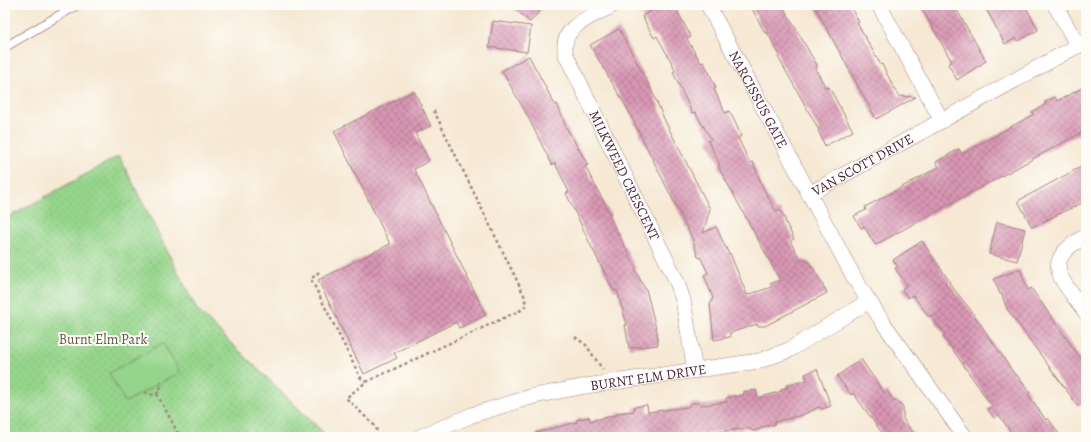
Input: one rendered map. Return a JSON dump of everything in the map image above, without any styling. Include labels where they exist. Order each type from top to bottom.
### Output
[{"type":"street","name":"MILKWEED CRESCENT","points":[[613,5],[573,28],[567,34],[564,46],[566,56],[677,282],[683,300],[695,371]]},
{"type":"street","name":"NARCISSUS GATE","points":[[708,5],[808,194]]},
{"type":"street","points":[[879,5],[942,121]]},
{"type":"street","points":[[1055,5],[1082,43]]},
{"type":"street","name":"VAN SCOTT DRIVE","points":[[965,437],[869,301],[808,194],[1082,43]]},
{"type":"street","points":[[1086,236],[1064,250],[1059,257],[1057,269],[1062,279],[1086,313]]},
{"type":"street","name":"BURNT ELM DRIVE","points":[[420,437],[472,415],[534,396],[601,384],[744,364],[776,355],[800,344],[869,301]]},
{"type":"lane","points":[[5,47],[77,5]]},
{"type":"path","points":[[378,437],[376,427],[346,398],[366,382],[521,310],[526,305],[524,295],[433,109]]},
{"type":"path","points":[[319,272],[311,279],[360,377],[366,382]]},
{"type":"path","points":[[575,337],[586,345],[603,370]]},
{"type":"path","points":[[145,392],[151,395],[157,394],[161,389],[161,382]]},
{"type":"path","points":[[157,394],[180,437]]},
{"type":"green space","name":"Burnt Elm Park","points":[[119,156],[197,310],[328,437],[5,437],[5,219]]},
{"type":"green space","points":[[163,343],[180,372],[125,402],[109,373]]},
{"type":"building","points":[[511,5],[545,5],[530,22]]},
{"type":"building","points":[[650,5],[674,5],[691,37],[687,39],[701,63],[703,62],[709,72],[716,88],[714,89],[725,113],[729,111],[735,122],[741,136],[738,138],[750,163],[753,162],[763,188],[776,211],[780,209],[786,221],[794,239],[790,241],[801,260],[808,261],[814,269],[827,293],[765,326],[757,326],[757,324],[730,333],[730,337],[714,340],[710,304],[713,298],[704,275],[708,273],[701,258],[698,257],[692,238],[628,110],[590,45],[619,29],[651,89],[665,121],[710,209],[703,233],[716,227],[729,254],[730,253],[747,295],[772,287],[770,284],[780,280],[718,166],[720,165],[708,141],[711,139],[695,112],[692,113],[673,72],[675,71],[673,65],[657,36],[654,38],[642,16],[653,10]]},
{"type":"building","points":[[750,5],[782,5],[817,65],[816,70],[826,88],[829,87],[853,131],[825,146],[819,130],[778,57],[780,56],[767,32],[765,33]]},
{"type":"building","points":[[814,5],[849,5],[859,22],[857,23],[881,65],[882,64],[898,96],[916,97],[876,119]]},
{"type":"building","points":[[920,5],[954,5],[986,61],[957,80],[948,64],[952,62]]},
{"type":"building","points":[[984,5],[1025,5],[1038,30],[1018,41],[1017,38],[1005,44]]},
{"type":"building","points":[[493,21],[531,26],[527,52],[489,47]]},
{"type":"building","points":[[529,56],[555,105],[557,104],[566,127],[588,165],[585,166],[611,215],[609,216],[646,289],[657,332],[658,345],[629,348],[625,325],[627,325],[617,290],[614,291],[592,248],[566,193],[569,192],[555,163],[552,165],[527,115],[502,71]]},
{"type":"building","points":[[1086,86],[1086,130],[875,245],[864,226],[861,228],[854,216],[866,210],[865,207],[939,167],[936,162],[959,149],[962,154],[1034,114],[1032,112],[1046,104],[1045,102],[1055,97],[1057,101]]},
{"type":"building","points":[[414,91],[431,126],[415,133],[429,161],[414,169],[486,315],[459,328],[456,322],[394,353],[397,358],[364,374],[318,280],[390,244],[334,131]]},
{"type":"building","points":[[1086,164],[1086,201],[1032,227],[1018,201]]},
{"type":"building","points":[[997,222],[1025,229],[1017,261],[989,254]]},
{"type":"building","points":[[922,241],[950,282],[949,283],[970,309],[1015,375],[1016,374],[1030,393],[1028,394],[1046,420],[1048,418],[1061,437],[1014,437],[999,415],[994,418],[987,409],[992,406],[943,336],[945,335],[931,315],[929,317],[913,295],[908,298],[902,289],[907,285],[895,268],[898,267],[893,260]]},
{"type":"building","points":[[1020,269],[1028,290],[1031,288],[1086,366],[1086,400],[1078,406],[1007,309],[1001,293],[1000,294],[994,279]]},
{"type":"building","points":[[861,359],[884,393],[887,391],[894,401],[895,400],[901,404],[903,407],[903,419],[916,437],[885,437],[853,393],[851,395],[837,376]]},
{"type":"building","points":[[817,369],[831,406],[822,409],[819,407],[802,415],[774,422],[775,424],[753,431],[749,428],[678,437],[536,437],[536,433],[577,422],[576,420],[589,417],[590,421],[617,415],[617,413],[634,411],[634,407],[647,405],[648,412],[688,407],[692,403],[703,405],[727,402],[726,398],[744,395],[743,392],[756,390],[758,398],[782,391],[781,389],[786,388],[787,385],[807,380],[805,374]]}]
